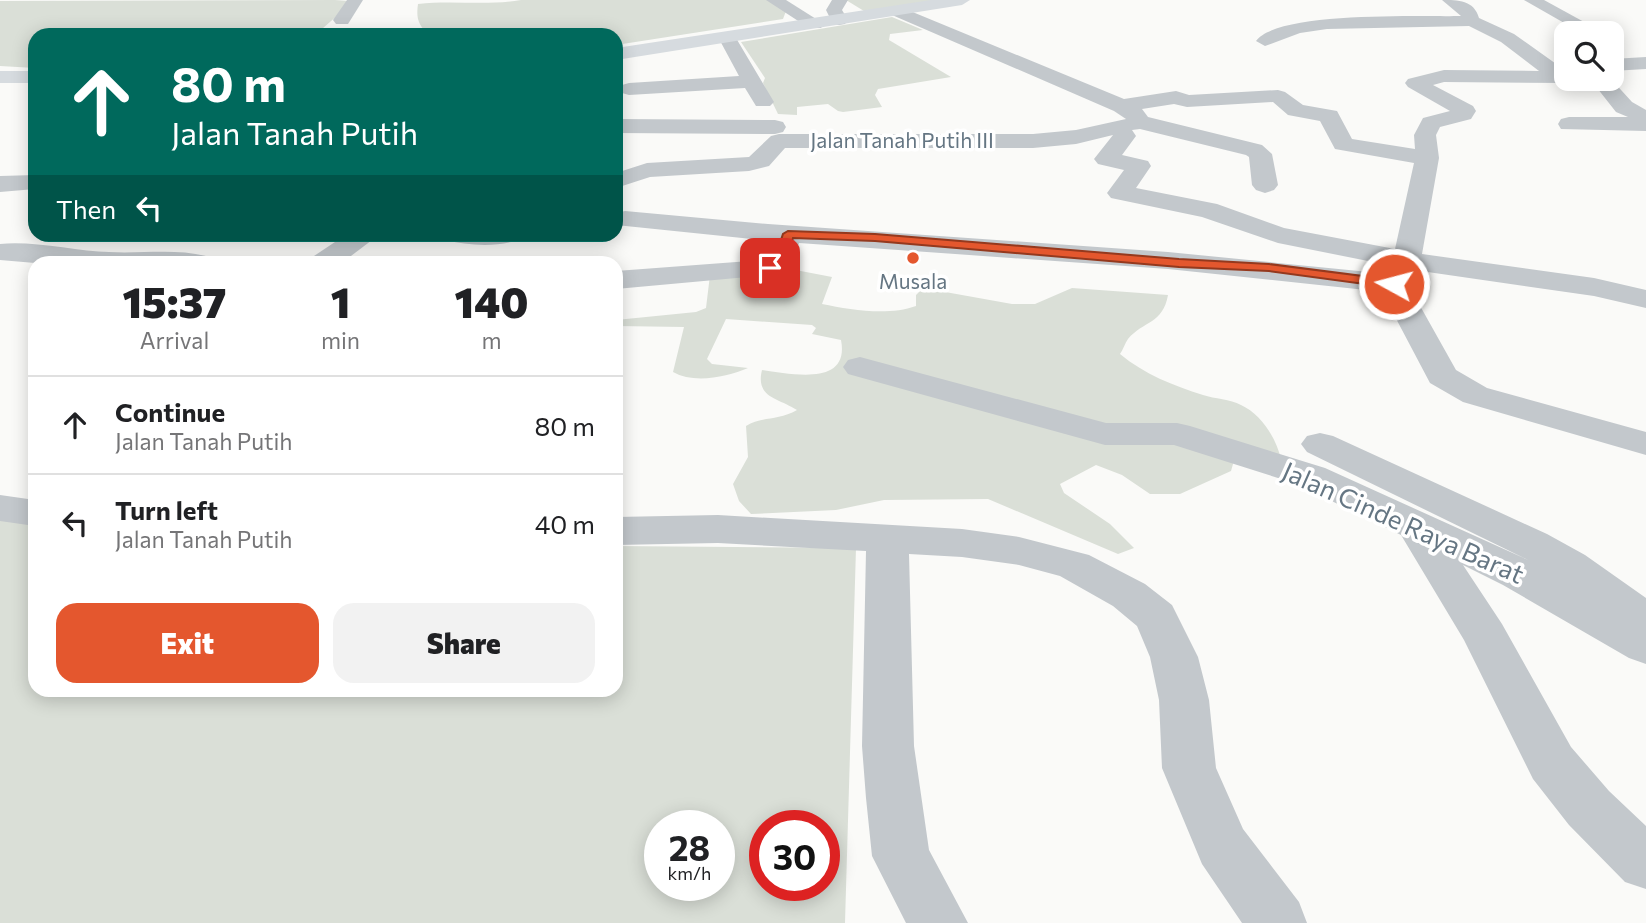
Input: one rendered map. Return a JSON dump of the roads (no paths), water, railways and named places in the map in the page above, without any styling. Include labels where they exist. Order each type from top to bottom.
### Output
[{"type":"highway","points":[[623,53],[962,0]]},
{"type":"highway","points":[[0,77],[28,77]]},
{"type":"street","points":[[342,20],[355,0]]},
{"type":"street","points":[[774,0],[815,24]]},
{"type":"street","points":[[839,20],[835,10],[840,0]]},
{"type":"street","points":[[1450,0],[1469,12],[1471,21]]},
{"type":"street","points":[[1532,0],[1572,21]]},
{"type":"street","points":[[898,11],[1050,77],[1127,119],[1254,149],[1260,154],[1265,185]]},
{"type":"street","points":[[1265,41],[1268,37],[1290,30],[1327,24],[1471,21],[1520,45],[1538,62],[1554,72]]},
{"type":"street","name":"Jalan Tanah Putih III","points":[[727,37],[753,81],[777,134],[1033,141],[1076,137],[1127,119],[1176,97],[1187,101],[1278,96],[1296,110],[1329,116],[1343,144],[1427,158]]},
{"type":"street","points":[[1624,64],[1646,63]]},
{"type":"street","points":[[625,219],[684,222],[788,234],[1269,268],[1394,284],[1427,158],[1425,135],[1431,124],[1465,111],[1415,83],[1448,76],[1554,77]]},
{"type":"street","points":[[629,89],[753,81]]},
{"type":"street","points":[[1610,91],[1624,107],[1646,118]]},
{"type":"street","points":[[1127,119],[1125,136],[1106,159],[1139,166],[1120,193],[1208,210],[1279,234],[1400,259],[1594,287],[1646,299]]},
{"type":"street","points":[[1569,124],[1646,124]]},
{"type":"street","points":[[623,126],[705,126],[777,134],[761,161],[647,170],[626,178]]},
{"type":"street","points":[[623,155],[684,148],[691,144],[705,126]]},
{"type":"street","points":[[0,184],[28,182]]},
{"type":"street","points":[[25,232],[5,252],[50,256]]},
{"type":"street","points":[[623,279],[770,268],[779,262],[788,234]]},
{"type":"street","points":[[333,256],[355,242]]},
{"type":"street","points":[[1408,311],[1441,376],[1475,395],[1646,443]]},
{"type":"street","name":"Jalan Cinde Raya Barat","points":[[860,367],[1105,434],[1177,434],[1311,476],[1519,574],[1646,646]]},
{"type":"street","points":[[1320,444],[1532,544],[1570,565],[1646,621]]},
{"type":"street","points":[[0,508],[28,512]]},
{"type":"street","points":[[1415,524],[1485,636],[1552,762],[1588,808],[1646,863]]},
{"type":"street","points":[[623,531],[718,529],[887,539],[914,538],[1008,549],[1074,565],[1129,595],[1156,617],[1174,657],[1184,700],[1189,768],[1222,846],[1278,923]]},
{"type":"street","points":[[887,539],[888,746],[901,856],[938,923]]},
{"type":"place","name":"Musala","points":[[913,258]]}]
